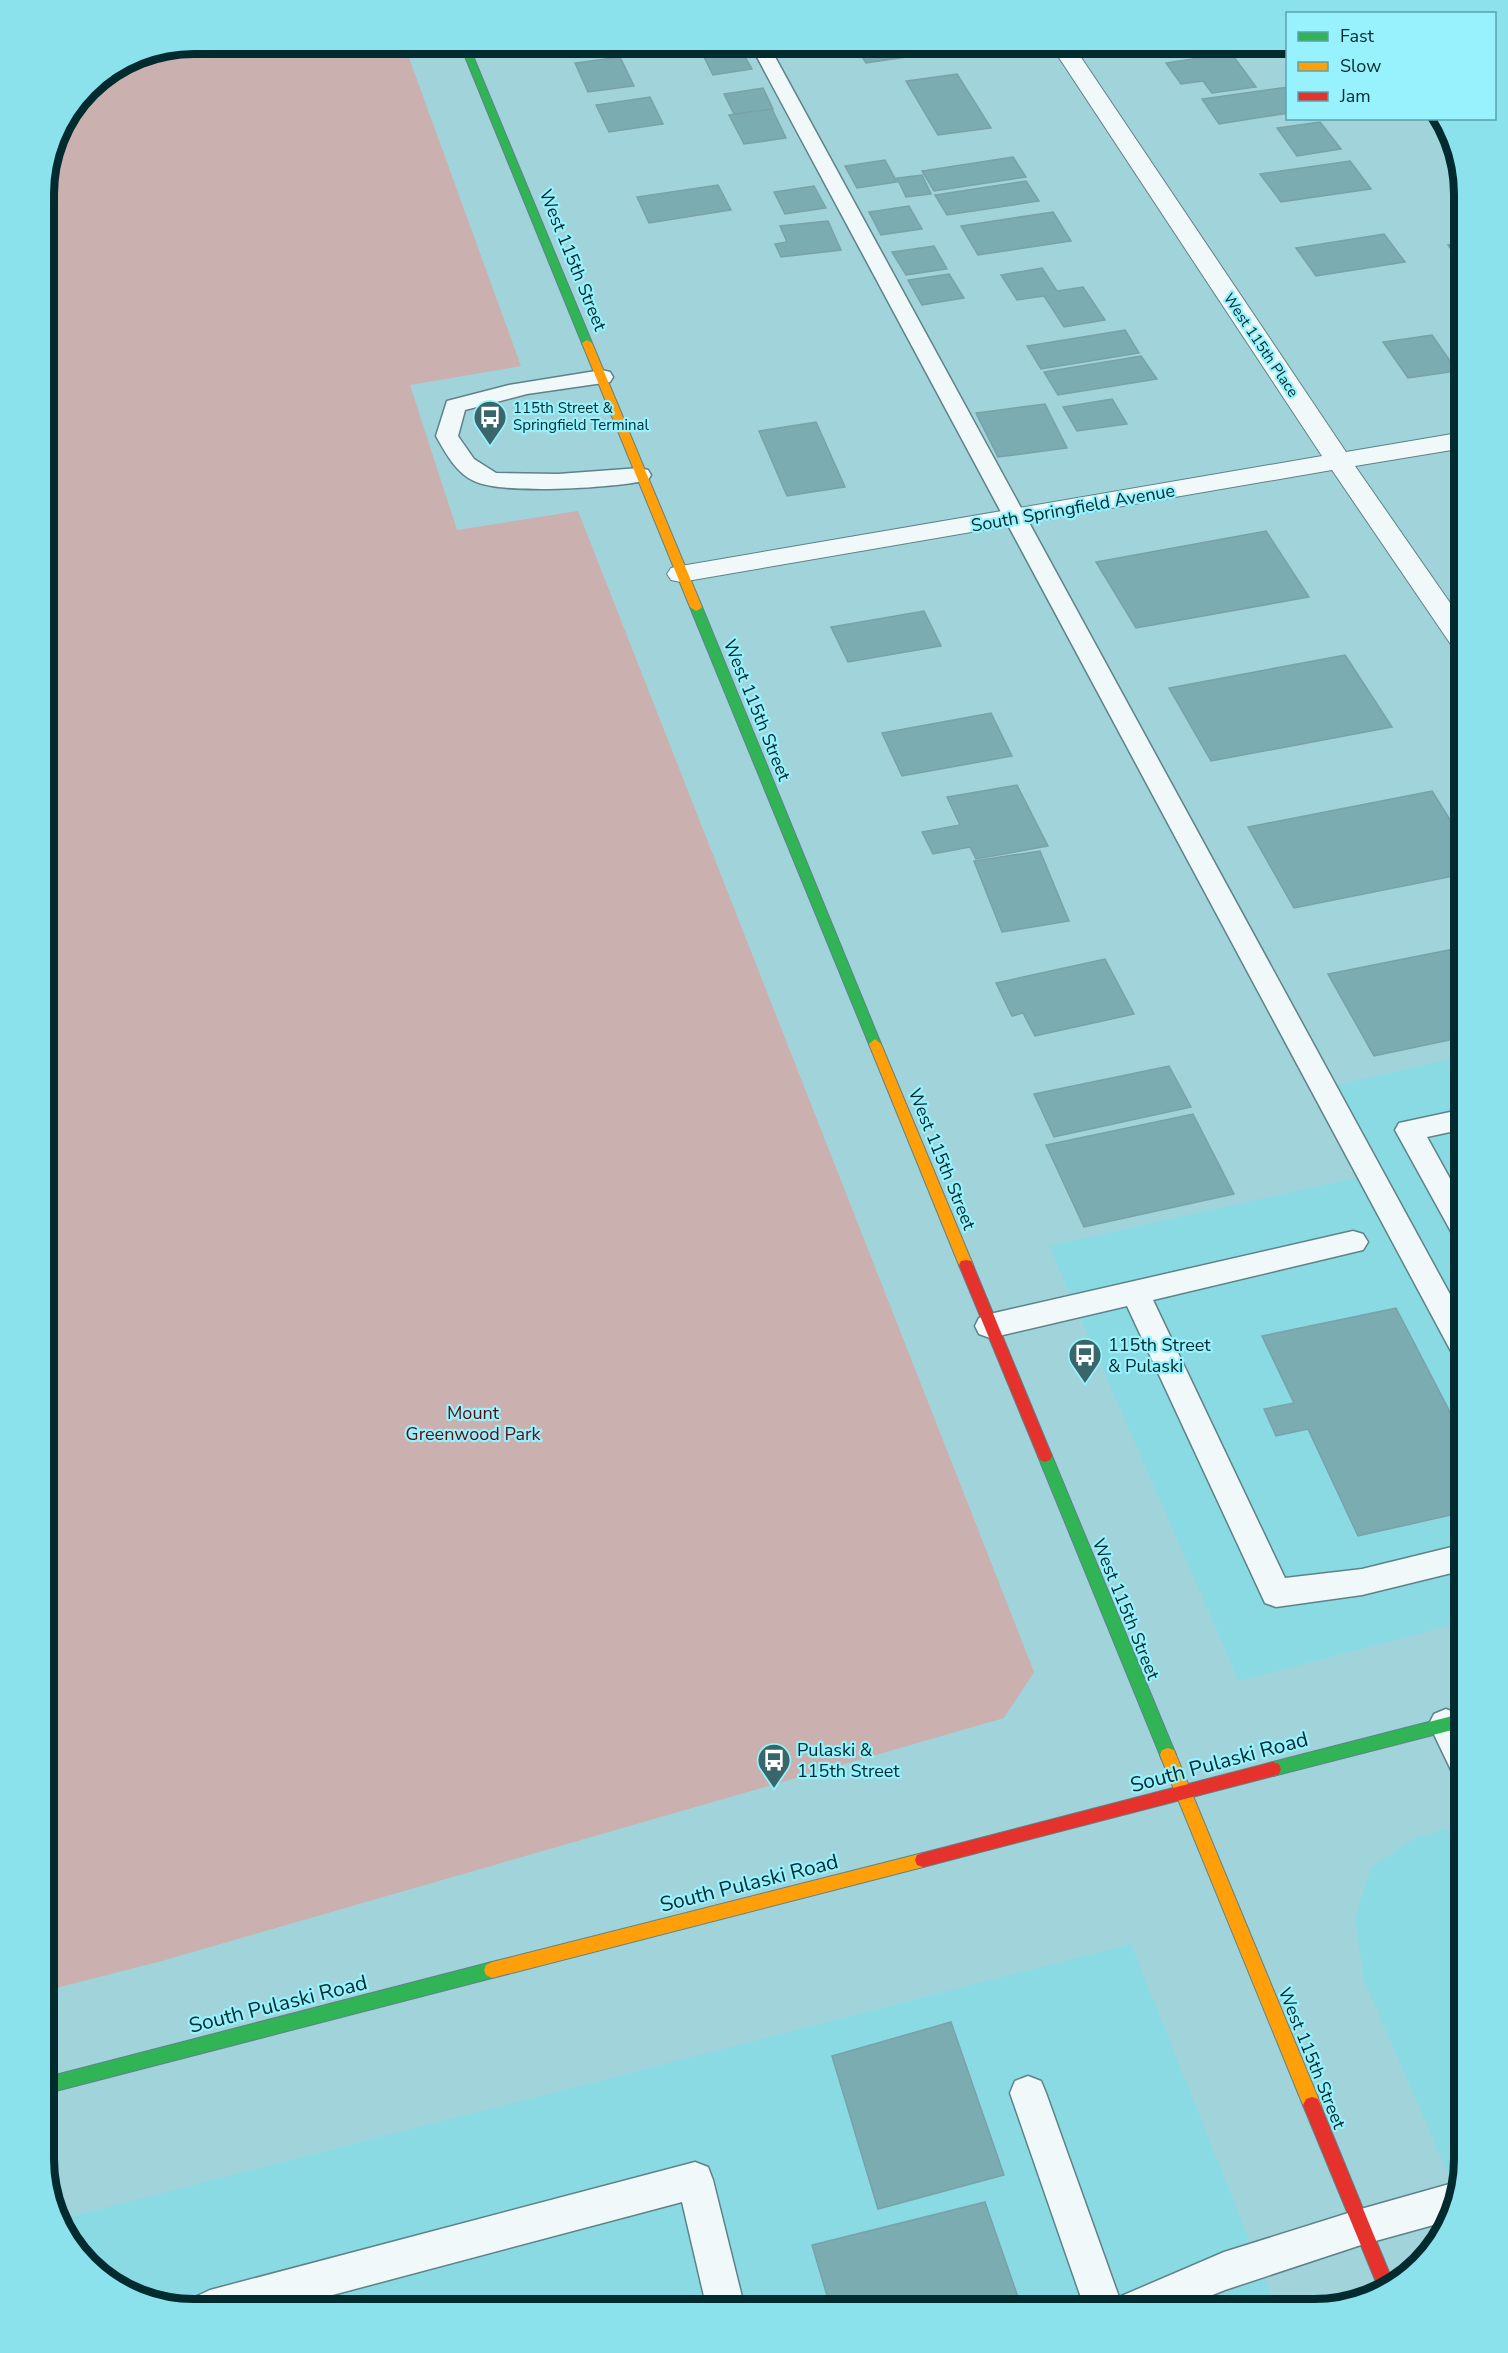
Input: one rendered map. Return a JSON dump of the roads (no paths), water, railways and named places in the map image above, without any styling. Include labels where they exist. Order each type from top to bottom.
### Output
[{"type":"street","name":"West 115th Street","points":[[468,54],[1384,2280]]},
{"type":"street","name":"West 115th Place","points":[[1068,54],[1339,462],[1454,629]]},
{"type":"street","name":"South Springfield Avenue","points":[[681,574],[1454,442]]},
{"type":"street","name":"South Pulaski Road","points":[[54,2083],[1454,1722]]},
{"type":"lane","points":[[764,54],[1454,1329]]},
{"type":"lane","points":[[602,377],[527,386],[484,396],[455,406],[447,436],[461,461],[485,479],[515,481],[640,475]]},
{"type":"lane","points":[[1454,1121],[1409,1130],[1454,1211]]},
{"type":"lane","points":[[990,1326],[1353,1242]]},
{"type":"lane","points":[[1135,1292],[1276,1593],[1362,1582],[1454,1559]]},
{"type":"lane","points":[[1028,2094],[1100,2299]]},
{"type":"lane","points":[[248,2299],[695,2180],[724,2299]]},
{"type":"lane","points":[[1157,2299],[1224,2271],[1361,2227],[1446,2203]]},
{"type":"place","name":"115th Street & Springfield Terminal","points":[[490,446]]},
{"type":"place","name":"115th Street & Pulaski","points":[[1085,1384]]},
{"type":"place","name":"Pulaski & 115th Street","points":[[774,1789]]},
{"type":"park label","name":"Mount Greenwood Park","points":[[473,1423]]}]
